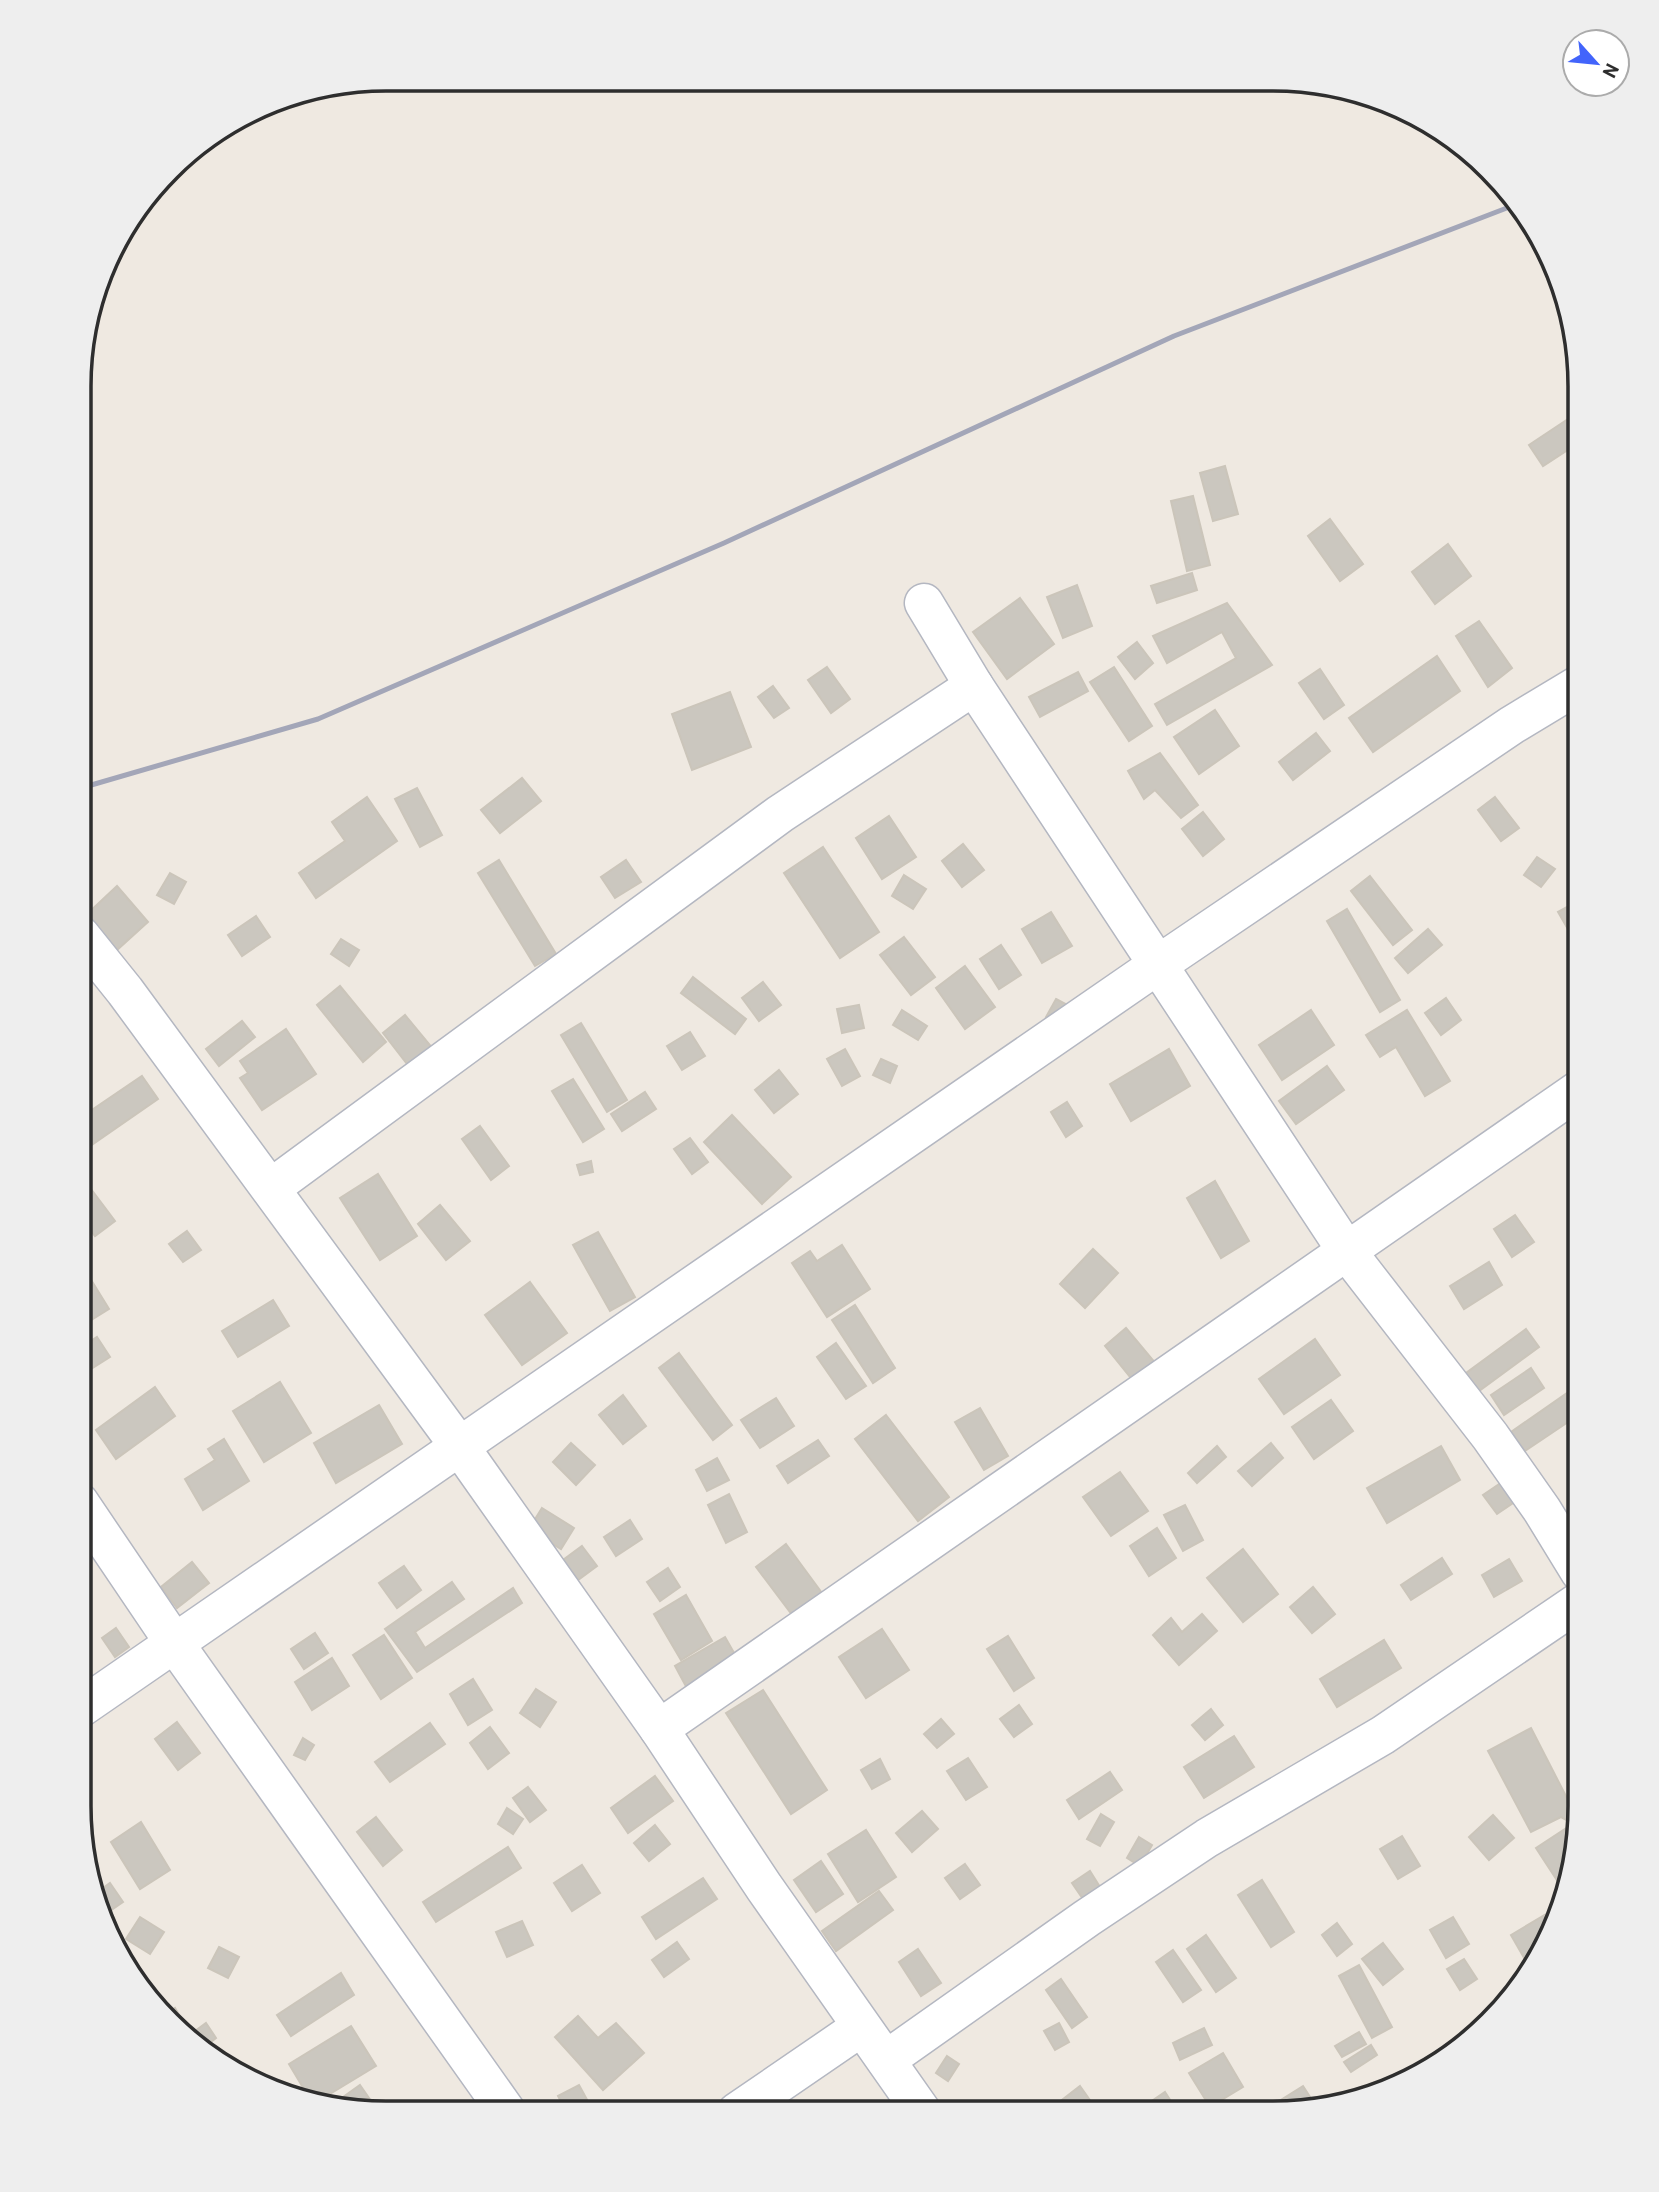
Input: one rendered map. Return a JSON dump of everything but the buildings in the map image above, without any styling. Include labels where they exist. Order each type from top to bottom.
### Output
[{"type":"street","points":[[924,603],[974,686],[1348,1253],[1490,1436],[1568,1552]]},
{"type":"street","points":[[271,1188],[780,814],[974,686]]},
{"type":"street","points":[[91,1701],[1159,964],[1512,725],[1568,691]]},
{"type":"street","points":[[91,950],[271,1188],[460,1447],[659,1729],[860,2027],[914,2101]]},
{"type":"street","points":[[659,1729],[1348,1253],[1568,1097]]},
{"type":"street","points":[[91,1520],[175,1644],[499,2101]]},
{"type":"street","points":[[886,2060],[1087,1918],[1207,1839],[1383,1735],[1568,1609]]},
{"type":"street","points":[[753,2101],[860,2027]]},
{"type":"railway","points":[[91,785],[318,719],[724,543],[1174,336],[1508,208]]}]
